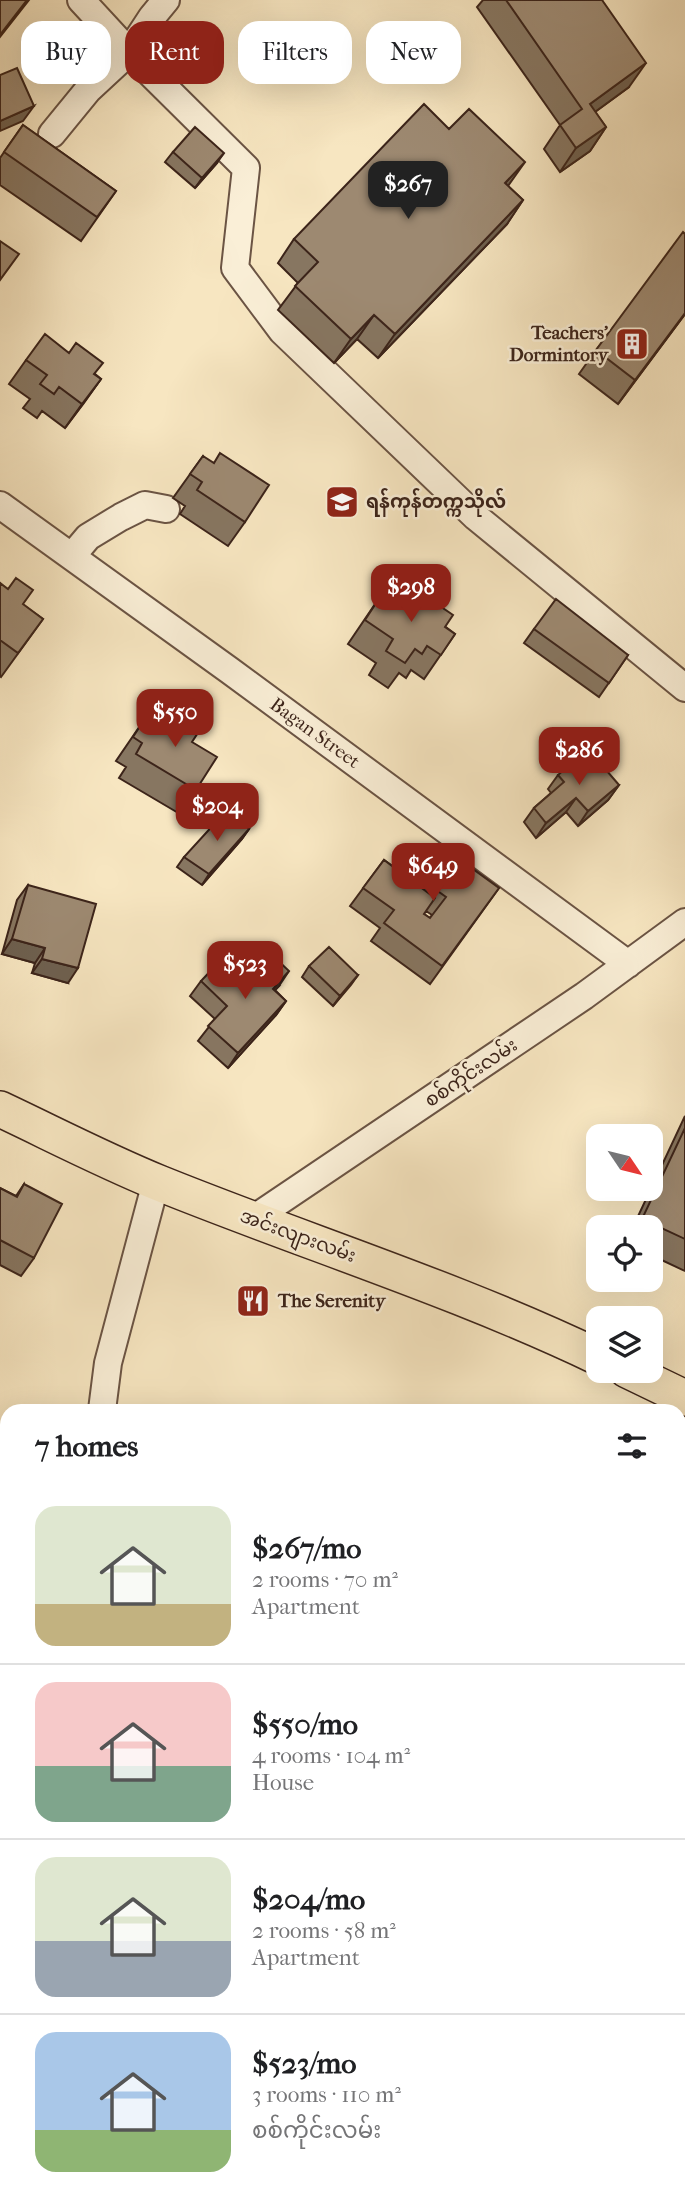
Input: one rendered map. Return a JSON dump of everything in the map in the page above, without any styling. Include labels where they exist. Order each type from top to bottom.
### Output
[{"type":"main road","name":"အင်းလျားလမ်း","points":[[0,1109],[156,1182],[430,1284],[586,1351]]},
{"type":"main road","points":[[654,1383],[685,1398]]},
{"type":"street","points":[[81,0],[125,48]]},
{"type":"street","points":[[149,21],[166,0]]},
{"type":"street","points":[[52,134],[88,90],[125,56]]},
{"type":"street","points":[[161,84],[246,168],[235,268],[282,331],[476,517],[685,688]]},
{"type":"street","name":"Bagan Street","points":[[0,505],[628,964]]},
{"type":"street","points":[[72,556],[88,537],[121,517],[145,505],[166,509]]},
{"type":"street","name":"စစ်ကိုင်းလမ်း","points":[[253,1219],[584,996],[685,922]]},
{"type":"street","points":[[103,1404],[108,1363],[156,1182]]},
{"type":"building","points":[[0,0],[27,0],[0,35]]},
{"type":"building","points":[[506,0],[602,0],[646,63],[590,104],[606,127],[576,148],[560,125],[582,109]]},
{"type":"building","points":[[17,68],[21,84],[24,84],[34,106],[0,121],[0,75]]},
{"type":"building","points":[[424,104],[449,129],[469,109],[525,162],[505,183],[523,200],[395,334],[374,315],[351,339],[295,286],[318,262],[294,239]]},
{"type":"building","points":[[23,125],[116,191],[97,217],[4,152]]},
{"type":"building","points":[[195,127],[224,153],[202,178],[173,152]]},
{"type":"building","name":"Teachers' Dormintory","points":[[683,232],[685,313],[635,380],[596,350]]},
{"type":"building","points":[[0,241],[19,254],[0,280]]},
{"type":"building","points":[[45,334],[69,353],[76,343],[103,363],[94,374],[101,379],[82,404],[59,387],[54,394],[40,384],[47,375],[26,360]]},
{"type":"building","points":[[220,453],[269,485],[245,522],[197,490],[202,482],[190,474],[203,456],[214,463]]},
{"type":"building","points":[[16,578],[33,590],[23,604],[43,619],[18,653],[0,640],[0,583],[8,589]]},
{"type":"building","points":[[388,585],[418,606],[425,596],[453,615],[445,627],[455,634],[441,655],[427,646],[422,654],[415,649],[405,663],[386,651],[393,639],[365,620]]},
{"type":"building","points":[[556,599],[628,655],[609,683],[534,629]]},
{"type":"building","points":[[177,709],[203,725],[192,742],[217,757],[196,790],[136,754],[142,743],[133,737],[146,717],[165,729]]},
{"type":"building","points":[[588,749],[619,785],[588,811],[576,798],[546,823],[534,808],[564,782],[558,775]]},
{"type":"building","points":[[227,810],[249,829],[209,874],[184,857]]},
{"type":"building","points":[[441,846],[499,888],[442,966],[384,923],[394,910],[363,888],[384,860],[435,898],[424,914],[430,918],[446,897],[418,877]]},
{"type":"building","points":[[28,885],[96,904],[78,968],[42,959],[45,948],[12,939]]},
{"type":"building","points":[[329,947],[358,975],[340,996],[309,966]]},
{"type":"building","points":[[271,954],[289,971],[273,989],[286,1001],[238,1053],[208,1026],[227,1006],[201,981],[220,961],[244,983]]},
{"type":"building","points":[[685,1128],[685,1239],[663,1229],[663,1215],[644,1215],[651,1201],[663,1201],[663,1175]]},
{"type":"building","points":[[24,1184],[62,1204],[34,1258],[0,1240],[0,1188],[17,1197]]},
{"type":"place","name":"Teachers' Dormintory","points":[[632,344]]},
{"type":"place","name":"ရန်ကုန်တက္ကသိုလ်","points":[[342,502]]},
{"type":"place","name":"The Serenity","points":[[253,1301]]}]
